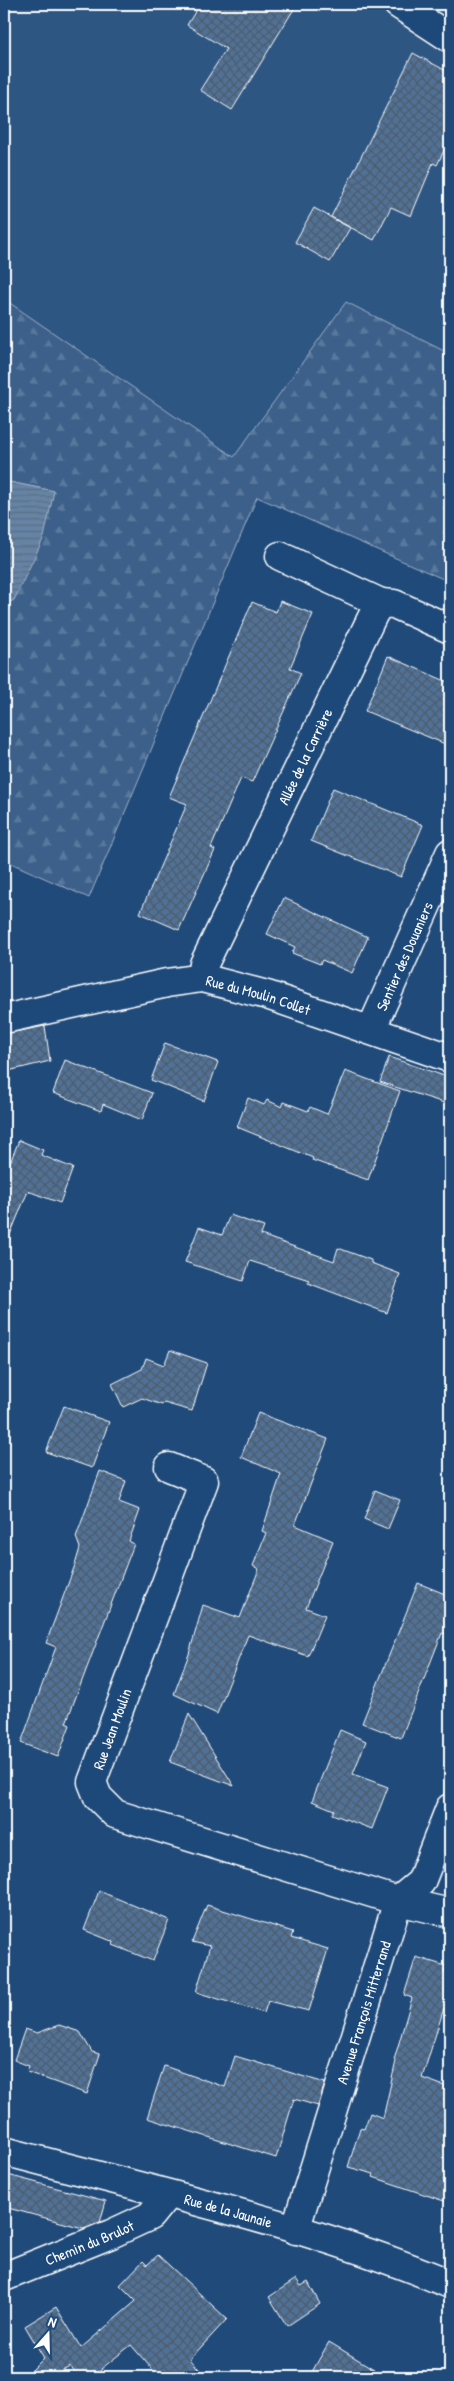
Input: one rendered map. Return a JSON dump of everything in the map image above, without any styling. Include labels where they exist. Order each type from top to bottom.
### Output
[{"type":"street","points":[[398,4],[450,38]]},
{"type":"street","points":[[280,556],[381,603],[394,604],[450,629]]},
{"type":"street","name":"Allée de la Carrière","points":[[202,978],[204,964],[381,603]]},
{"type":"street","name":"Sentier des Douaniers","points":[[370,1030],[450,853]]},
{"type":"street","name":"Rue du Moulin Collet","points":[[4,1019],[167,983],[202,978],[254,991],[450,1058]]},
{"type":"street","name":"Rue Jean Moulin","points":[[169,1467],[204,1481],[92,1782],[98,1797],[115,1814],[398,1901]]},
{"type":"street","points":[[398,1901],[421,1882],[450,1808]]},
{"type":"street","points":[[398,1901],[450,1912]]},
{"type":"street","name":"Avenue François Mitterrand","points":[[295,2230],[398,1901]]},
{"type":"street","name":"Rue de la Jaunaie","points":[[4,2151],[295,2230],[408,2266],[450,2284]]},
{"type":"street","name":"Chemin du Brulot","points":[[4,2277],[112,2234],[150,2216],[167,2194]]},
{"type":"shaded area","points":[[4,4],[450,4],[450,354],[346,302],[234,458],[4,299]]},
{"type":"shaded area","points":[[4,481],[54,491],[44,537],[14,600],[4,605]]},
{"type":"green space","points":[[4,299],[234,457],[346,302],[450,354],[450,582],[257,497],[89,898],[4,860],[4,605],[14,600],[54,491],[4,481]]},
{"type":"building","points":[[200,4],[297,4],[232,110],[200,90],[226,49],[187,25]]},
{"type":"building","points":[[413,53],[450,73],[450,138],[437,165],[433,163],[411,216],[391,207],[374,240],[331,217]]},
{"type":"building","points":[[314,208],[350,228],[330,262],[295,242]]},
{"type":"building","points":[[280,601],[313,614],[290,668],[301,673],[252,782],[241,778],[211,848],[215,850],[179,930],[140,913],[187,804],[169,797],[252,602],[276,612]]},
{"type":"building","points":[[388,656],[450,683],[450,746],[365,711]]},
{"type":"building","points":[[333,788],[423,825],[401,877],[311,841]]},
{"type":"building","points":[[284,898],[368,937],[352,973],[322,960],[320,964],[292,953],[295,947],[267,934]]},
{"type":"building","points":[[45,1026],[50,1061],[4,1072],[4,1034]]},
{"type":"building","points":[[165,1043],[218,1062],[204,1101],[151,1080]]},
{"type":"building","points":[[389,1057],[450,1078],[450,1105],[380,1082]]},
{"type":"building","points":[[65,1060],[152,1093],[142,1120],[103,1104],[101,1111],[53,1093]]},
{"type":"building","points":[[345,1071],[400,1091],[368,1180],[312,1160],[313,1158],[237,1127],[248,1098],[264,1105],[267,1100],[282,1107],[284,1102],[308,1111],[310,1107],[327,1114]]},
{"type":"building","points":[[19,1140],[43,1150],[41,1155],[73,1168],[60,1203],[28,1191],[5,1247],[4,1178]]},
{"type":"building","points":[[230,1215],[264,1227],[261,1235],[334,1261],[338,1248],[371,1260],[371,1263],[400,1274],[387,1313],[308,1283],[309,1280],[250,1261],[243,1281],[185,1262],[199,1227],[222,1235]]},
{"type":"building","points":[[170,1350],[207,1363],[192,1411],[164,1403],[162,1405],[142,1398],[123,1407],[112,1384],[142,1369],[146,1358],[164,1365]]},
{"type":"building","points":[[64,1406],[109,1422],[92,1468],[46,1452]]},
{"type":"building","points":[[258,1413],[328,1439],[295,1525],[333,1541],[306,1608],[325,1615],[308,1656],[248,1635],[217,1714],[174,1694],[189,1654],[203,1605],[240,1618],[259,1569],[253,1566],[266,1533],[262,1531],[281,1474],[241,1457]]},
{"type":"building","points":[[100,1471],[126,1481],[119,1502],[140,1510],[129,1541],[134,1544],[66,1723],[70,1725],[58,1757],[21,1743],[56,1647],[46,1643],[75,1565],[80,1548],[76,1537]]},
{"type":"building","points":[[375,1490],[400,1500],[388,1529],[364,1519]]},
{"type":"building","points":[[418,1583],[450,1596],[450,1635],[442,1633],[401,1738],[362,1723]]},
{"type":"building","points":[[189,1714],[234,1786],[170,1762]]},
{"type":"building","points":[[340,1730],[366,1741],[353,1774],[388,1787],[372,1829],[332,1814],[334,1810],[312,1801]]},
{"type":"building","points":[[99,1891],[169,1920],[153,1961],[113,1945],[114,1942],[84,1930]]},
{"type":"building","points":[[207,1905],[293,1932],[291,1938],[328,1949],[309,2011],[268,2001],[264,2013],[196,1992],[210,1946],[192,1942]]},
{"type":"building","points":[[416,1957],[446,1966],[444,1973],[450,1975],[450,2010],[444,2008],[422,2078],[450,2088],[450,2203],[373,2177],[374,2174],[348,2167],[360,2128],[364,2129],[370,2113],[383,2118],[396,2061],[394,2060],[412,1998],[404,1995]]},
{"type":"building","points":[[59,2025],[80,2032],[92,2052],[100,2054],[87,2094],[27,2072],[29,2066],[14,2060],[25,2029],[37,2033]]},
{"type":"building","points":[[235,2056],[325,2083],[318,2106],[294,2099],[276,2158],[147,2118],[164,2066],[225,2087]]},
{"type":"building","points":[[4,2174],[106,2201],[100,2222],[83,2228],[4,2207]]},
{"type":"building","points":[[158,2255],[227,2319],[190,2359],[206,2377],[159,2377],[131,2345],[91,2377],[77,2377],[70,2366],[58,2372],[56,2377],[54,2374],[49,2377],[25,2377],[44,2358],[25,2326],[56,2307],[81,2348],[136,2301],[120,2285],[143,2261],[147,2265]]},
{"type":"building","points":[[296,2279],[301,2286],[308,2282],[320,2304],[287,2326],[269,2297]]},
{"type":"building","points":[[329,2342],[387,2377],[309,2377]]}]
